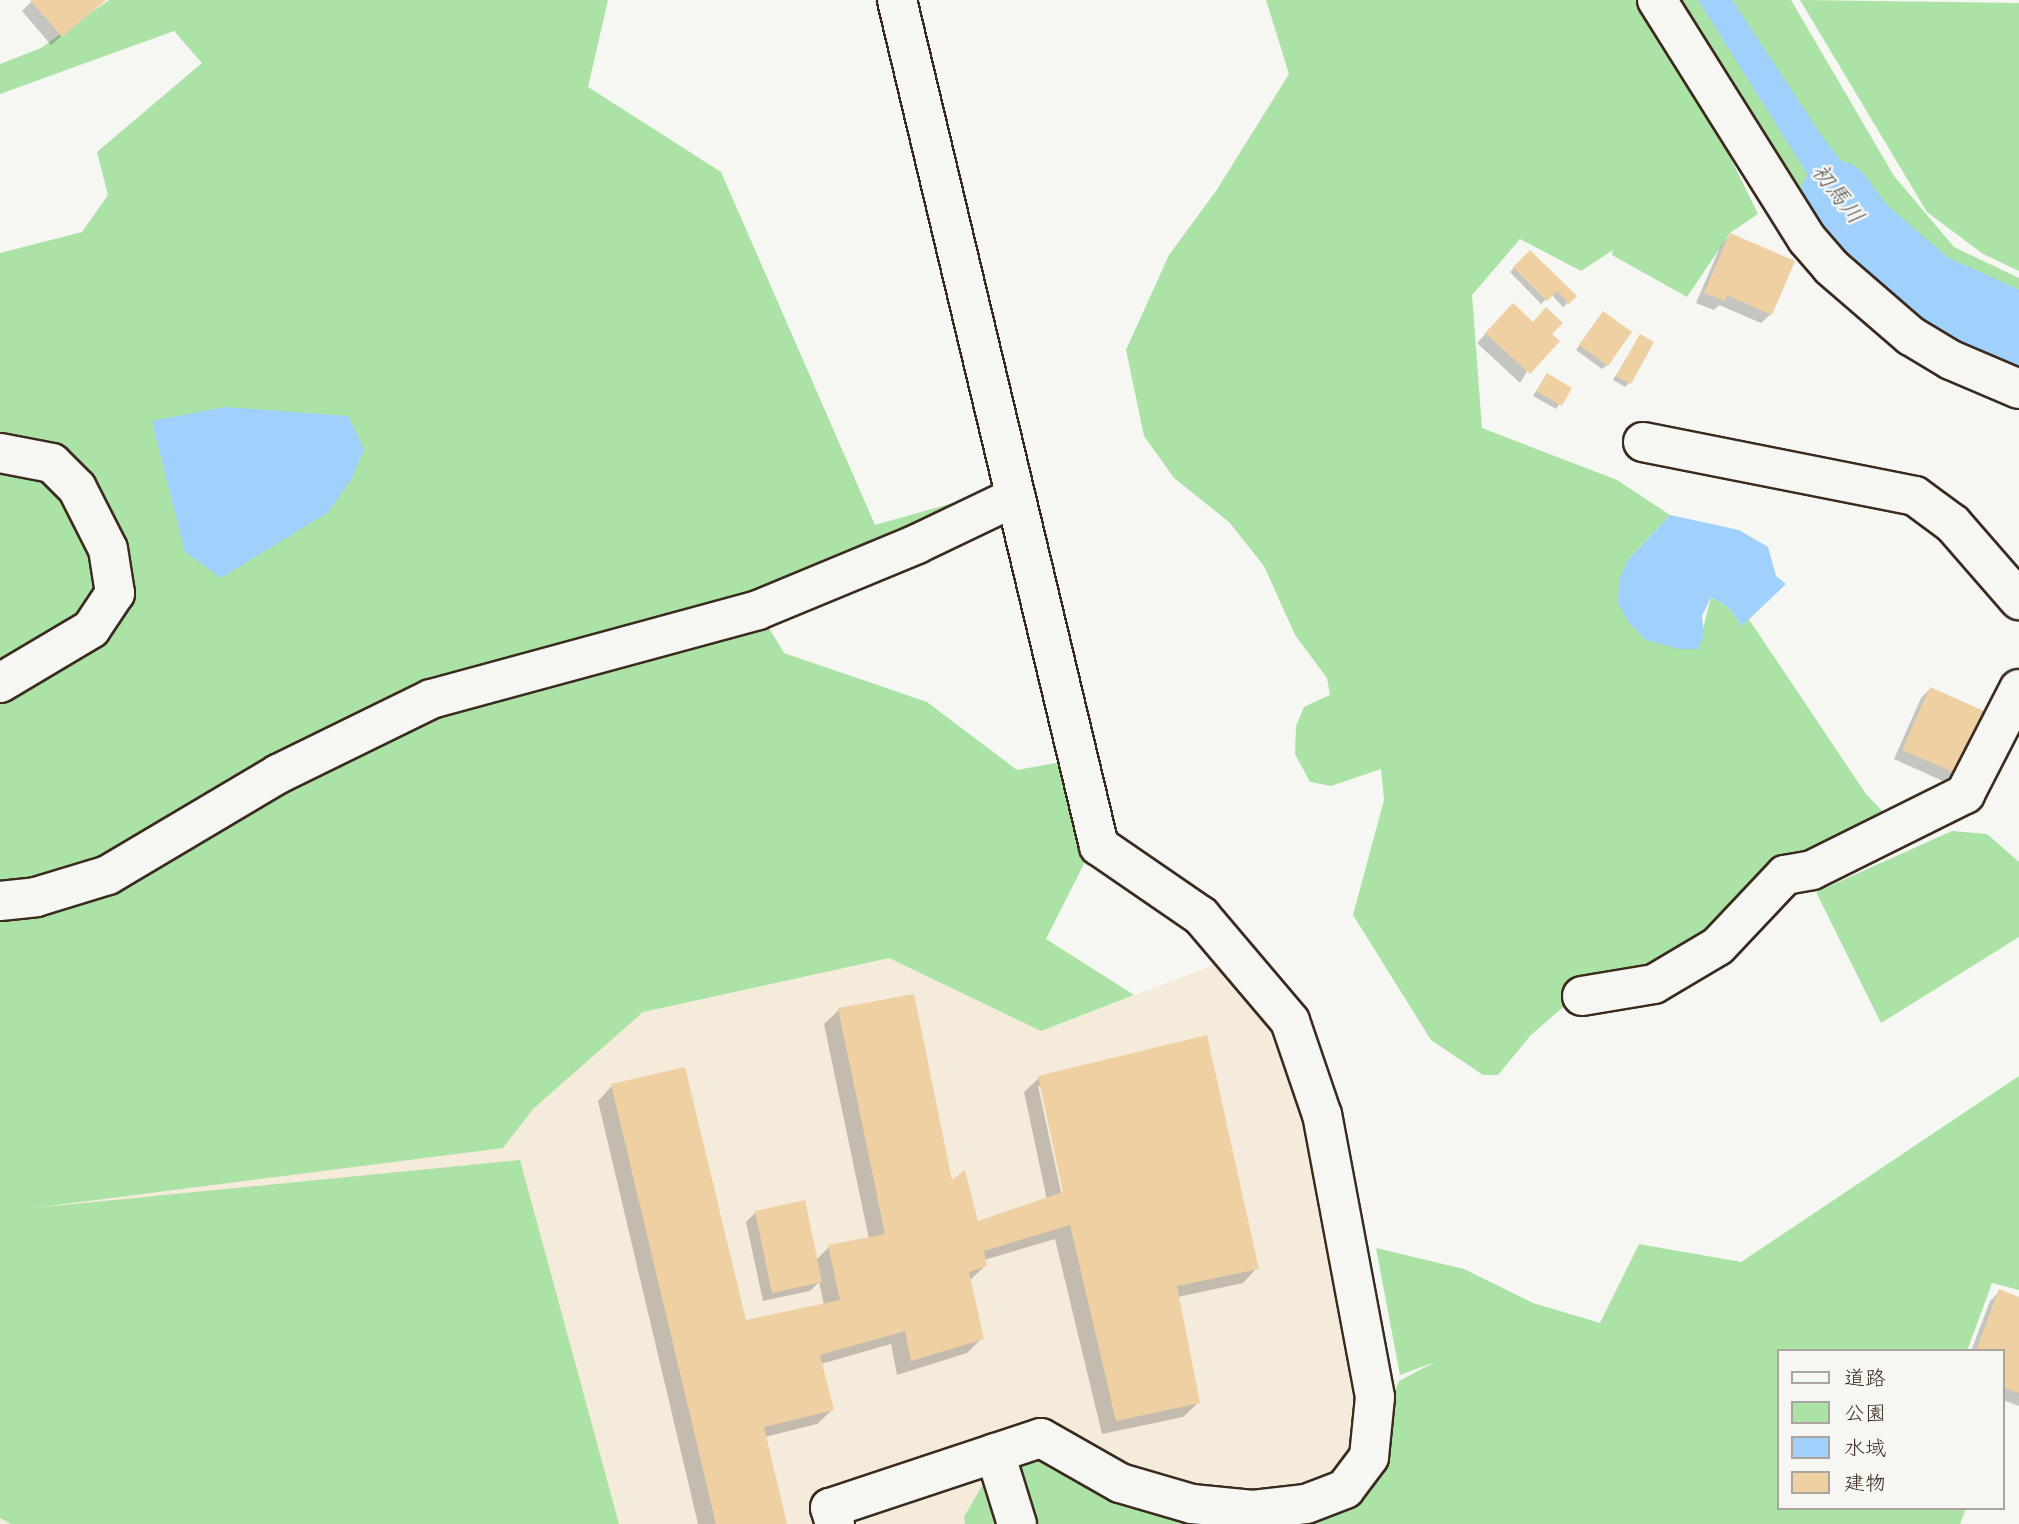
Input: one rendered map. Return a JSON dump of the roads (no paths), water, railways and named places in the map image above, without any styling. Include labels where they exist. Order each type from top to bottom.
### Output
[{"type":"street","points":[[835,1524],[830,1508],[1041,1438],[1121,1483],[1192,1504],[1253,1510],[1306,1504],[1346,1489],[1369,1457],[1375,1387],[1322,1115],[1290,1021],[1201,916],[1099,846],[897,0]]},
{"type":"street","points":[[1657,0],[1807,239],[1831,267],[1912,336],[1951,360],[2019,389]]},
{"type":"street","points":[[1643,442],[1899,489],[1953,524],[2019,600]]},
{"type":"street","points":[[0,453],[52,463],[77,488],[108,550],[115,594],[91,629],[0,683]]},
{"type":"street","points":[[0,901],[36,897],[108,875],[278,774],[431,699],[758,610],[917,544],[1015,497]]},
{"type":"street","points":[[1582,996],[1654,984],[1718,946],[1785,875],[1812,870],[1965,794],[2019,689]]},
{"type":"street","points":[[995,1453],[1017,1524]]},
{"type":"water","points":[[1698,0],[1732,0],[1821,135],[1911,250],[1896,286],[1832,213]]},
{"type":"water","points":[[225,407],[348,416],[364,449],[351,480],[327,513],[221,578],[185,552],[152,421]]},
{"type":"water","points":[[1670,515],[1739,530],[1768,547],[1776,576],[1786,584],[1742,626],[1728,607],[1711,597],[1702,616],[1704,635],[1698,649],[1678,649],[1646,640],[1628,622],[1618,603],[1619,580],[1628,560]]},
{"type":"waterway","name":"初馬川","points":[[1836,197],[1861,230],[1928,288],[2019,329]]}]
